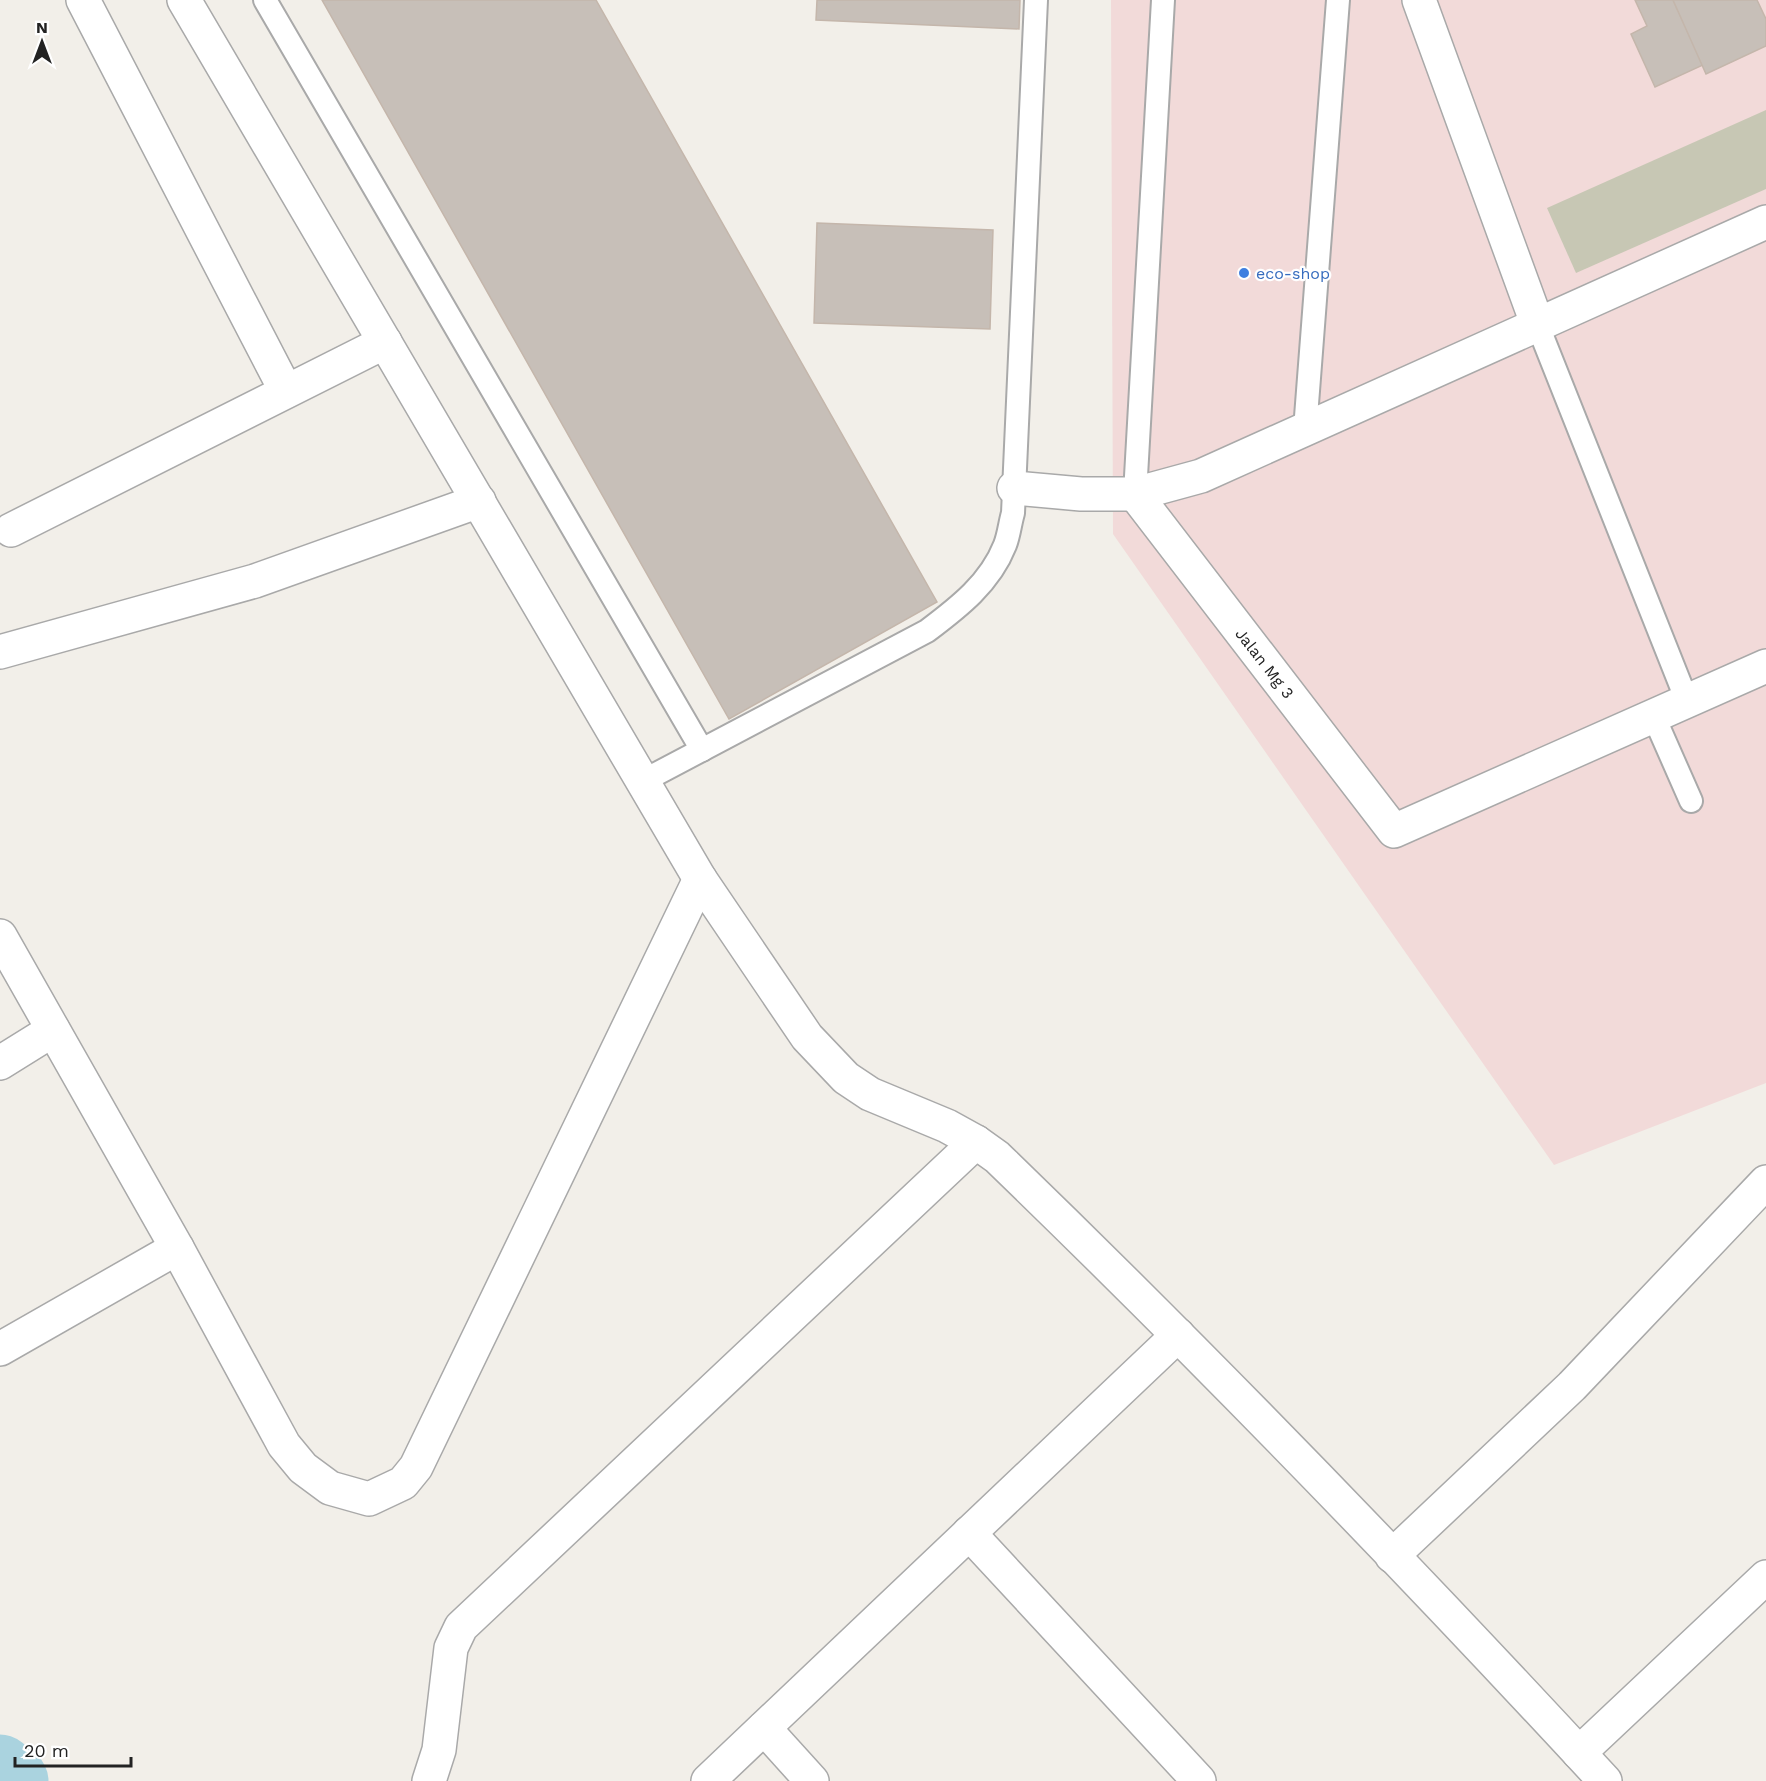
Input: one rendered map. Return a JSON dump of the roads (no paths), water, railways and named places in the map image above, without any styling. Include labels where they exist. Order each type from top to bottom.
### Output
[{"type":"street","points":[[83,0],[286,391]]},
{"type":"street","points":[[184,0],[700,879],[807,1037],[846,1078],[870,1095],[947,1126],[997,1157],[1178,1335],[1500,1668],[1605,1781]]},
{"type":"street","points":[[1419,0],[1538,326]]},
{"type":"street","points":[[1014,488],[1080,494],[1135,494],[1201,476],[1766,222]]},
{"type":"street","points":[[11,530],[385,342]]},
{"type":"street","name":"Jalan Mg 3","points":[[1135,494],[1394,831],[1654,717]]},
{"type":"street","points":[[0,652],[255,581],[479,501]]},
{"type":"street","points":[[1654,717],[1766,666]]},
{"type":"street","points":[[0,936],[177,1248],[285,1445],[303,1468],[330,1488],[369,1499],[403,1483],[416,1467],[700,879]]},
{"type":"street","points":[[0,1063],[53,1030]]},
{"type":"street","points":[[429,1781],[439,1750],[451,1648],[461,1627],[976,1142]]},
{"type":"street","points":[[1392,1556],[1572,1386],[1766,1182]]},
{"type":"street","points":[[0,1349],[177,1248]]},
{"type":"street","points":[[708,1781],[1178,1335]]},
{"type":"street","points":[[969,1533],[1199,1781]]},
{"type":"street","points":[[1579,1753],[1766,1577]]},
{"type":"street","points":[[764,1728],[812,1781]]},
{"type":"lane","points":[[265,0],[702,750]]},
{"type":"lane","points":[[643,781],[927,631],[962,606],[991,573],[1005,544],[1013,513],[1036,0]]},
{"type":"lane","points":[[1135,494],[1163,0]]},
{"type":"lane","points":[[1305,430],[1338,0]]},
{"type":"lane","points":[[1538,326],[1687,701]]},
{"type":"lane","points":[[1654,717],[1691,801]]},
{"type":"waterway","points":[[0,1769],[14,1781]]},
{"type":"place","name":"eco-shop","points":[[1244,273]]}]
